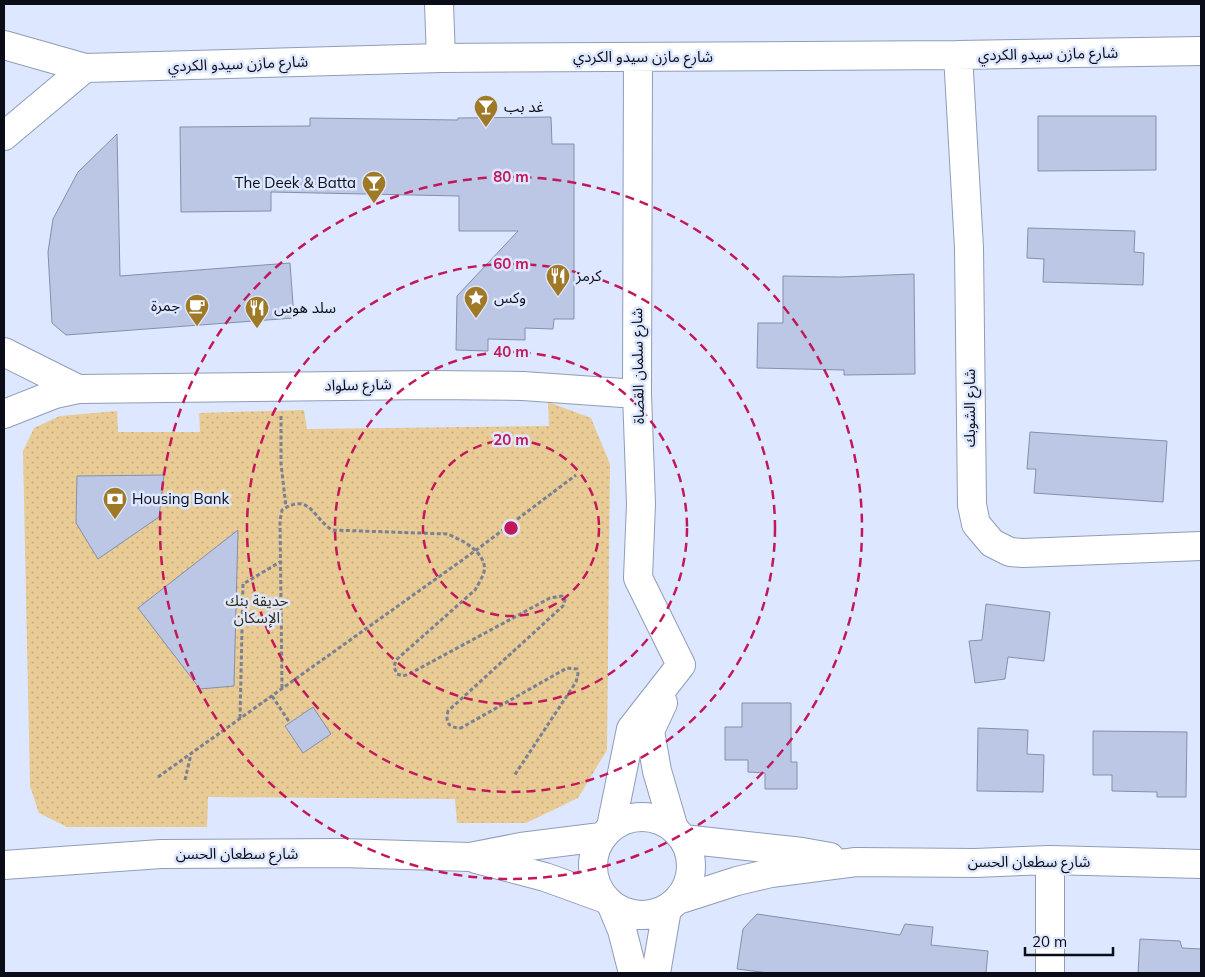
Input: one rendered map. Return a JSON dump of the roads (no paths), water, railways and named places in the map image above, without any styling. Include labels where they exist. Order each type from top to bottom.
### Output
[{"type":"street","points":[[439,4],[441,58]]},
{"type":"street","name":"شارع مازن سيدو الكردي","points":[[4,45],[85,68],[441,58],[1201,52]]},
{"type":"street","name":"شارع الشوبك","points":[[958,55],[969,248],[970,457],[972,505],[976,524],[992,543],[1010,552],[1201,546]]},
{"type":"street","name":"شارع سلمان القضاة","points":[[638,57],[637,394],[641,504],[638,578],[680,665]]},
{"type":"street","points":[[4,136],[85,68]]},
{"type":"street","name":"شارع سلواد","points":[[4,352],[78,389]]},
{"type":"street","name":"شارع سلواد","points":[[4,414],[48,397],[78,389],[430,385],[523,386],[637,394]]},
{"type":"street","points":[[633,973],[622,930],[608,902],[595,884],[592,868],[594,852],[606,832],[631,729],[680,665]]},
{"type":"street","points":[[656,973],[673,905],[687,886],[691,870],[690,854],[679,834],[657,771],[650,731],[680,665]]},
{"type":"street","points":[[606,832],[626,819],[643,817],[660,820],[679,834]]},
{"type":"street","name":"شارع سطعان الحسن","points":[[4,865],[160,854],[342,853],[470,857],[606,832]]},
{"type":"street","name":"شارع سطعان الحسن","points":[[679,834],[856,862]]},
{"type":"street","name":"شارع سطعان الحسن","points":[[470,857],[545,877],[608,902]]},
{"type":"street","points":[[1050,860],[1050,973]]},
{"type":"street","name":"شارع سطعان الحسن","points":[[673,905],[754,877],[856,862],[975,863],[1050,860],[1201,864]]},
{"type":"street","points":[[608,902],[625,913],[639,916],[654,915],[673,905]]},
{"type":"place","name":"غد بب","points":[[486,128]]},
{"type":"place","name":"The Deek & Batta","points":[[374,204]]},
{"type":"place","name":"كرمز","points":[[558,297]]},
{"type":"place","name":"وكس","points":[[476,319]]},
{"type":"place","name":"جمرة","points":[[197,327]]},
{"type":"place","name":"سلد هوس","points":[[257,329]]},
{"type":"place","name":"Housing Bank","points":[[115,520]]},
{"type":"park label","name":"حديقة بنك الإسكان","points":[[257,610]]}]
